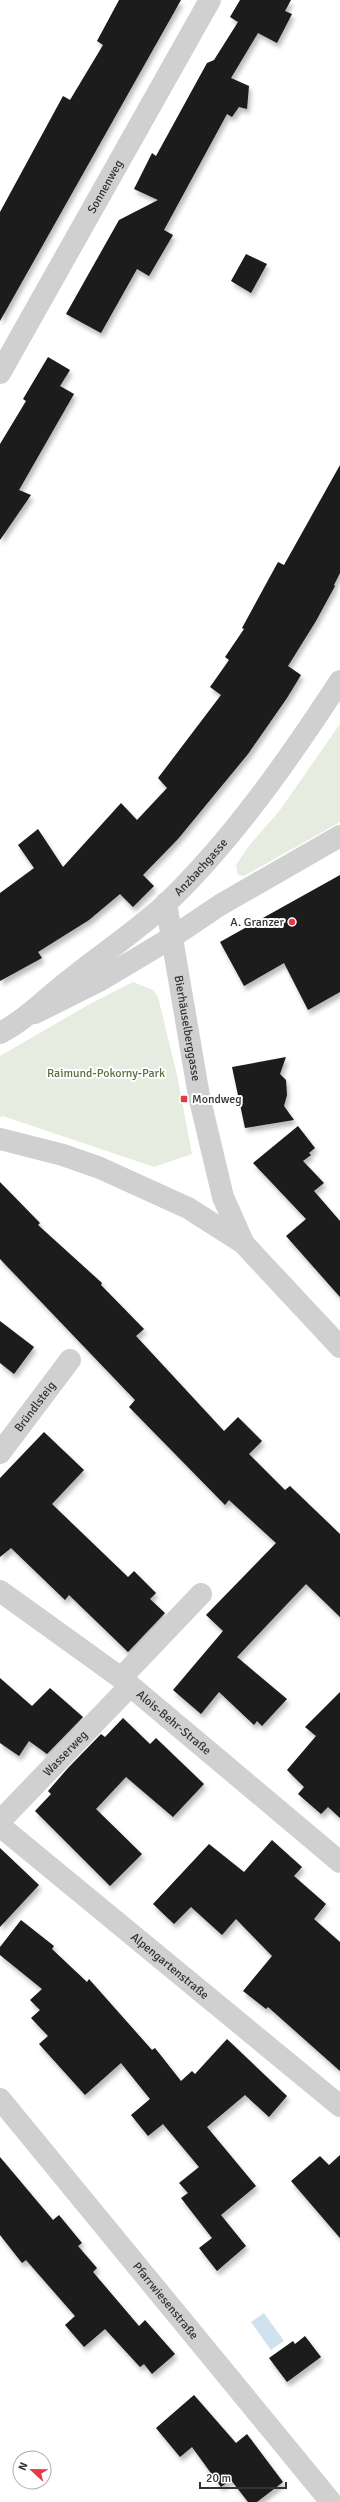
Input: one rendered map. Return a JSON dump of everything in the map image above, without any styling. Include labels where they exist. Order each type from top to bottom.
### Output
[{"type":"street","name":"Sonnenweg","points":[[0,373],[210,0]]},
{"type":"street","name":"Anzbachgasse","points":[[25,1018],[68,981],[166,903],[254,804],[313,723],[340,681]]},
{"type":"street","points":[[171,938],[220,905],[340,836]]},
{"type":"street","name":"Bierhäuselberggasse","points":[[166,903],[199,1096],[218,1181],[228,1214],[243,1243]]},
{"type":"street","name":"Anzbachgasse","points":[[0,1033],[25,1018],[99,980],[171,938]]},
{"type":"street","name":"Bierhäuselberggasse","points":[[0,1139],[63,1154],[107,1171],[188,1208],[243,1243],[340,1347]]},
{"type":"street","name":"Bründlsteig","points":[[0,1453],[70,1360]]},
{"type":"street","name":"Alois-Behr-Straße","points":[[0,1591],[125,1682],[340,1862]]},
{"type":"street","name":"Wasserweg","points":[[0,1821],[125,1682],[201,1594]]},
{"type":"street","name":"Alpengartenstraße","points":[[0,1826],[340,2106]]},
{"type":"street","name":"Pfarrwiesenstraße","points":[[0,2099],[330,2497]]},
{"type":"green space","points":[[340,724],[340,822],[244,876],[238,875],[236,865],[248,847],[280,810]]},
{"type":"green space","name":"Raimund-Pokorny-Park","points":[[133,982],[153,990],[158,997],[177,1075],[192,1154],[154,1167],[3,1116],[0,1117],[0,1056],[88,1005]]},
{"type":"water","points":[[264,2313],[284,2341],[271,2350],[251,2322]]},
{"type":"building","points":[[119,0],[181,0],[0,321],[0,212],[63,96],[70,100],[103,45],[97,41]]},
{"type":"building","points":[[240,0],[291,0],[285,11],[292,14],[277,43],[258,33],[231,78],[249,86],[247,109],[239,107],[232,117],[227,114],[164,230],[173,235],[149,276],[137,269],[101,333],[66,314],[119,220],[158,200],[134,189],[152,153],[156,156],[207,63],[214,60],[238,22],[230,17]]},
{"type":"building","points":[[246,254],[267,264],[251,293],[231,281]]},
{"type":"building","points":[[48,357],[70,370],[60,386],[74,394],[19,490],[31,495],[0,540],[0,444],[26,401],[23,399]]},
{"type":"building","points":[[340,465],[340,573],[334,585],[335,586],[316,621],[288,666],[301,675],[287,698],[248,754],[178,839],[143,875],[154,886],[133,907],[120,894],[89,920],[38,952],[42,958],[0,981],[0,893],[34,868],[18,845],[38,829],[63,867],[121,803],[137,820],[167,788],[158,778],[221,695],[210,687],[229,660],[225,657],[244,629],[242,628],[278,562],[284,565]]},
{"type":"building","points":[[340,875],[340,992],[308,1010],[284,963],[244,986],[220,942]]},
{"type":"building","points":[[286,1057],[280,1074],[286,1080],[287,1095],[284,1106],[294,1120],[245,1128],[232,1067]]},
{"type":"building","points":[[298,1126],[315,1148],[309,1153],[311,1155],[303,1161],[324,1183],[314,1191],[340,1221],[340,1297],[286,1236],[306,1219],[253,1163]]},
{"type":"building","points":[[0,1182],[40,1223],[38,1225],[102,1283],[101,1285],[144,1329],[136,1336],[224,1431],[238,1417],[262,1441],[249,1454],[285,1490],[290,1486],[340,1534],[340,1617],[306,1584],[237,1657],[287,1699],[262,1726],[257,1721],[254,1725],[219,1692],[201,1714],[173,1690],[223,1631],[206,1615],[276,1543],[229,1500],[225,1505],[129,1407],[135,1400],[0,1259]]},
{"type":"building","points":[[0,1321],[34,1347],[14,1374],[0,1363]]},
{"type":"building","points":[[44,1432],[84,1470],[52,1504],[128,1577],[134,1571],[156,1593],[150,1599],[165,1613],[128,1652],[69,1595],[65,1600],[11,1548],[0,1557],[0,1478]]},
{"type":"building","points":[[0,1678],[32,1706],[50,1688],[83,1717],[47,1754],[29,1741],[19,1756],[0,1743]]},
{"type":"building","points":[[340,1692],[340,1818],[328,1807],[321,1814],[298,1794],[304,1787],[287,1770],[316,1736],[305,1727]]},
{"type":"building","points":[[123,1718],[150,1744],[156,1738],[204,1784],[173,1817],[126,1777],[96,1809],[142,1854],[110,1886],[35,1811],[51,1794],[48,1791],[68,1768],[101,1734],[105,1737]]},
{"type":"building","points":[[272,1840],[302,1867],[294,1876],[326,1904],[314,1919],[340,1942],[340,2071],[268,2007],[266,2009],[243,1991],[272,1956],[236,1919],[222,1935],[191,1907],[174,1924],[153,1904],[209,1844],[244,1872]]},
{"type":"building","points":[[0,1848],[39,1885],[0,1927]]},
{"type":"building","points":[[21,1920],[54,1946],[52,1949],[87,1982],[89,1979],[152,2050],[155,2048],[181,2081],[192,2071],[195,2074],[227,2039],[287,2096],[269,2117],[245,2095],[207,2127],[256,2186],[221,2215],[246,2246],[217,2271],[199,2248],[212,2238],[181,2198],[188,2193],[179,2183],[199,2167],[163,2124],[148,2136],[131,2115],[150,2099],[121,2063],[85,2095],[39,2044],[48,2036],[31,2018],[40,2010],[30,2000],[42,1989],[0,1955],[0,1947]]},
{"type":"building","points":[[340,2155],[340,2238],[291,2181],[320,2156],[329,2165]]},
{"type":"building","points":[[0,2157],[53,2220],[59,2215],[82,2243],[78,2246],[97,2268],[93,2272],[139,2326],[145,2320],[175,2354],[152,2374],[144,2364],[140,2367],[105,2329],[84,2347],[65,2325],[75,2316],[26,2260],[22,2263],[0,2235]]},
{"type":"building","points":[[305,2336],[321,2357],[287,2382],[269,2358],[293,2341],[295,2344]]},
{"type":"building","points":[[194,2395],[236,2443],[247,2434],[283,2482],[257,2502],[248,2502],[231,2480],[221,2487],[192,2447],[180,2457],[156,2428]]},
{"type":"place","name":"A. Granzer","points":[[292,922]]},
{"type":"place","name":"Mondweg","points":[[184,1099]]}]
